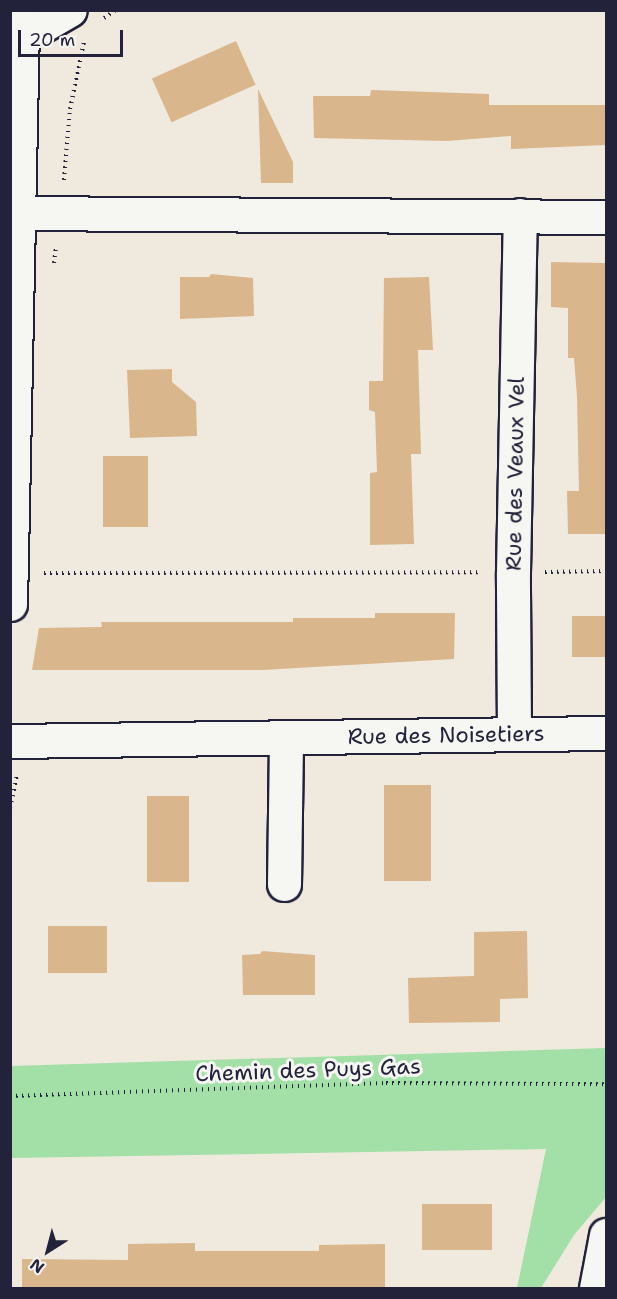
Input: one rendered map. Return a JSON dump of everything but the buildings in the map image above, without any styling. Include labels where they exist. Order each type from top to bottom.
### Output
[{"type":"street","points":[[12,589],[16,23],[42,26],[70,10]]},
{"type":"street","points":[[16,213],[606,217]]},
{"type":"street","name":"Rue des Veaux Vel","points":[[514,733],[513,572],[520,215]]},
{"type":"street","name":"Rue des Noisetiers","points":[[10,741],[606,733]]},
{"type":"street","points":[[284,884],[286,738]]},
{"type":"street","points":[[596,1288],[606,1235]]},
{"type":"path","points":[[12,589],[513,572],[606,571]]},
{"type":"path","name":"Chemin des Puys Gas","points":[[10,1096],[386,1083],[606,1084]]},
{"type":"green space","points":[[606,1048],[606,1197],[574,1235],[541,1288],[517,1288],[546,1149],[11,1158],[11,1066]]}]
